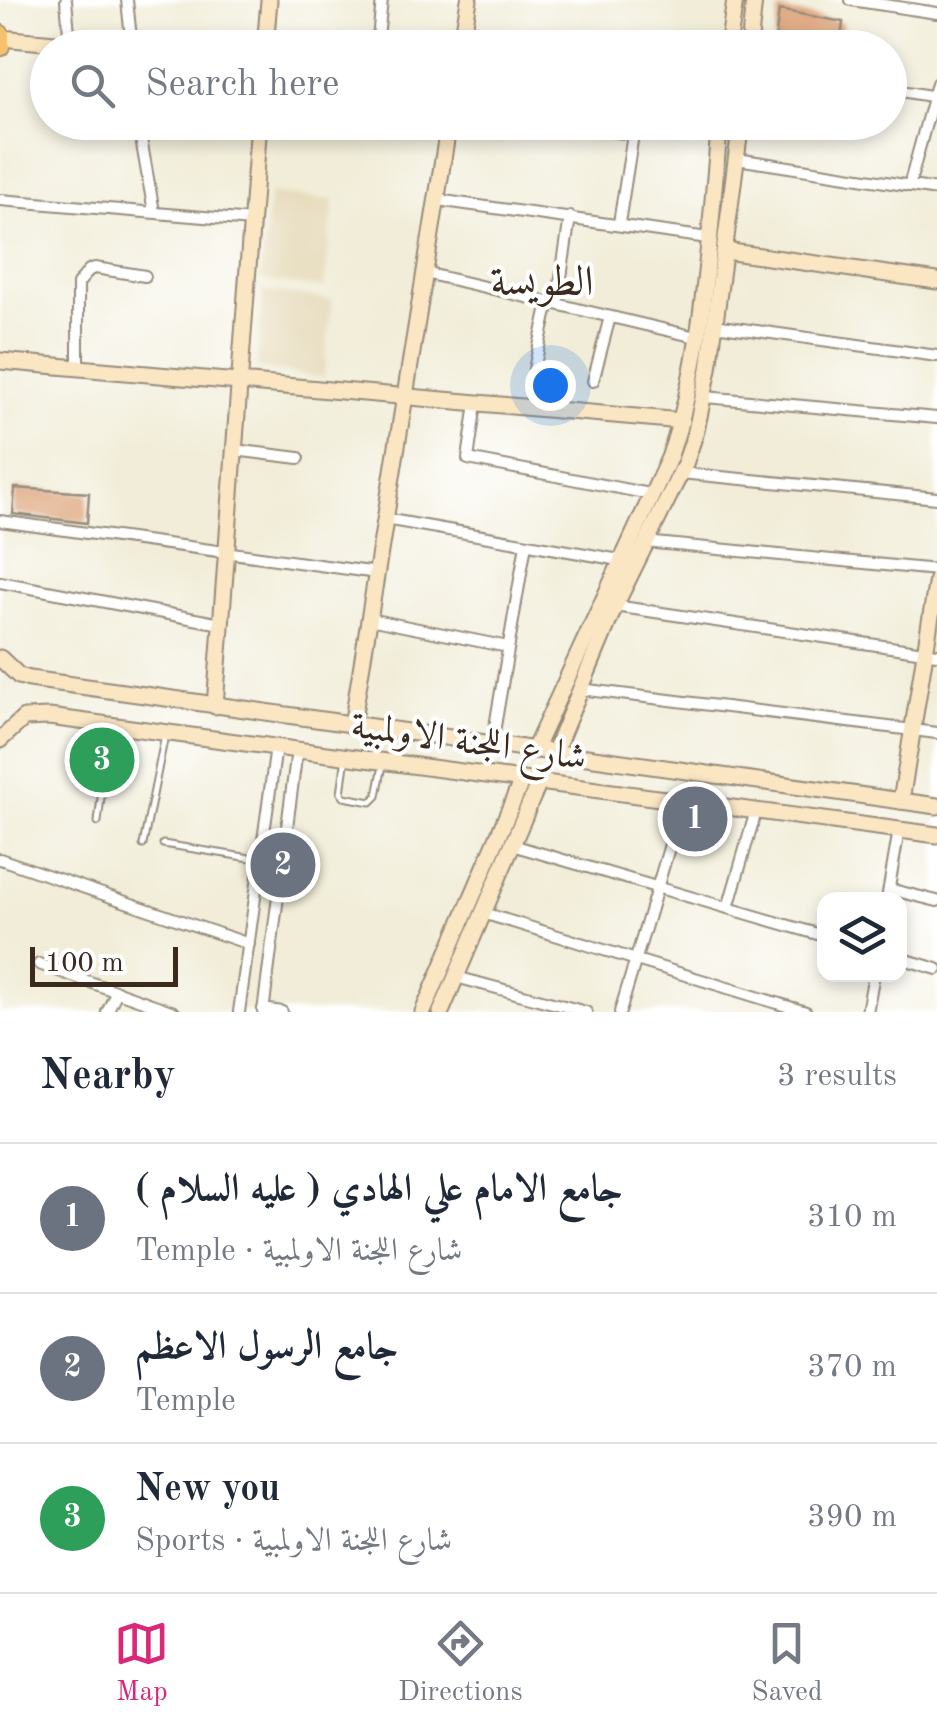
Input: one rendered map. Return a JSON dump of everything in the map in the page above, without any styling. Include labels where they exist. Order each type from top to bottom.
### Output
[{"type":"main road","points":[[266,30],[268,0]]},
{"type":"main road","points":[[464,30],[469,0]]},
{"type":"main road","points":[[731,30],[735,0]]},
{"type":"main road","points":[[751,30],[754,0]]},
{"type":"main road","points":[[0,47],[1,36],[30,39]]},
{"type":"main road","points":[[215,706],[258,140]]},
{"type":"main road","points":[[352,726],[447,140]]},
{"type":"main road","points":[[534,750],[650,494],[678,465],[718,140]]},
{"type":"main road","points":[[554,753],[705,398],[739,140]]},
{"type":"main road","points":[[716,168],[736,165]]},
{"type":"main road","points":[[725,251],[937,281]]},
{"type":"main road","points":[[0,361],[682,421]]},
{"type":"main road","points":[[901,801],[912,730],[931,653],[937,578]]},
{"type":"main road","name":"شارع اللجنة الاولمبية","points":[[0,658],[20,676],[52,682],[937,806]]},
{"type":"main road","points":[[0,740],[24,718],[49,717],[52,682]]},
{"type":"main road","name":"شارع اللجنة الاولمبية","points":[[49,717],[937,835]]},
{"type":"main road","points":[[422,1012],[512,845],[530,781]]},
{"type":"main road","points":[[441,1012],[530,781]]},
{"type":"main road","points":[[800,817],[804,789]]},
{"type":"main road","points":[[836,822],[840,793]]},
{"type":"street","points":[[66,0],[69,30]]},
{"type":"street","points":[[128,0],[130,30]]},
{"type":"street","points":[[380,30],[382,0]]},
{"type":"street","points":[[851,0],[937,13]]},
{"type":"street","points":[[909,186],[937,82]]},
{"type":"street","points":[[907,92],[935,97]]},
{"type":"street","points":[[141,140],[154,212]]},
{"type":"street","points":[[619,223],[632,140]]},
{"type":"street","points":[[736,165],[937,190]]},
{"type":"street","points":[[0,200],[252,221]]},
{"type":"street","points":[[437,200],[708,238]]},
{"type":"street","points":[[534,368],[553,303],[570,217]]},
{"type":"street","points":[[78,368],[78,284],[83,276],[95,268],[145,276]]},
{"type":"street","points":[[425,273],[696,337]]},
{"type":"street","points":[[592,381],[610,317]]},
{"type":"street","points":[[714,325],[937,356]]},
{"type":"street","points":[[705,398],[937,418]]},
{"type":"street","points":[[476,403],[468,458],[650,494]]},
{"type":"street","points":[[234,450],[299,458]]},
{"type":"street","points":[[678,465],[937,498]]},
{"type":"street","points":[[386,519],[620,560]]},
{"type":"street","points":[[0,521],[377,572]]},
{"type":"street","points":[[645,542],[937,570]]},
{"type":"street","points":[[492,744],[526,544]]},
{"type":"street","points":[[0,582],[221,624]]},
{"type":"street","points":[[615,606],[931,653]]},
{"type":"street","points":[[370,619],[508,647]]},
{"type":"street","points":[[580,689],[937,733]]},
{"type":"street","points":[[239,1012],[276,748]]},
{"type":"street","points":[[282,1012],[263,1011],[297,750]]},
{"type":"street","points":[[620,1012],[684,802]]},
{"type":"street","points":[[728,908],[756,811]]},
{"type":"street","points":[[888,892],[899,830]]},
{"type":"street","points":[[512,845],[817,934]]},
{"type":"street","points":[[0,859],[248,944]]},
{"type":"street","points":[[907,897],[937,902]]},
{"type":"street","points":[[481,905],[636,961],[806,1012]]},
{"type":"street","points":[[907,960],[937,970]]},
{"type":"street","points":[[39,964],[174,1012]]},
{"type":"street","points":[[456,977],[586,1012]]},
{"type":"street","points":[[867,1012],[873,982]]},
{"type":"street","points":[[108,1012],[116,992]]},
{"type":"lane","points":[[98,822],[110,726]]},
{"type":"lane","points":[[143,845],[166,733]]},
{"type":"lane","points":[[346,757],[344,798],[371,802],[377,796],[384,762]]},
{"type":"lane","points":[[163,844],[260,859]]},
{"type":"shaded area","points":[[270,193],[334,200],[324,288],[260,280]]},
{"type":"shaded area","points":[[263,291],[332,300],[324,378],[257,368]]},
{"type":"building","points":[[779,10],[843,22],[842,30],[776,30]]},
{"type":"building","points":[[15,488],[89,493],[87,523],[13,514]]},
{"type":"place","name":"New you","points":[[102,760]]},
{"type":"place","name":"جامع الامام علي الهادي ( عليه السلام )","points":[[695,819]]},
{"type":"place","name":"جامع الرسول الاعظم","points":[[283,865]]},
{"type":"district","name":"الطويسة","points":[[542,280]]}]
